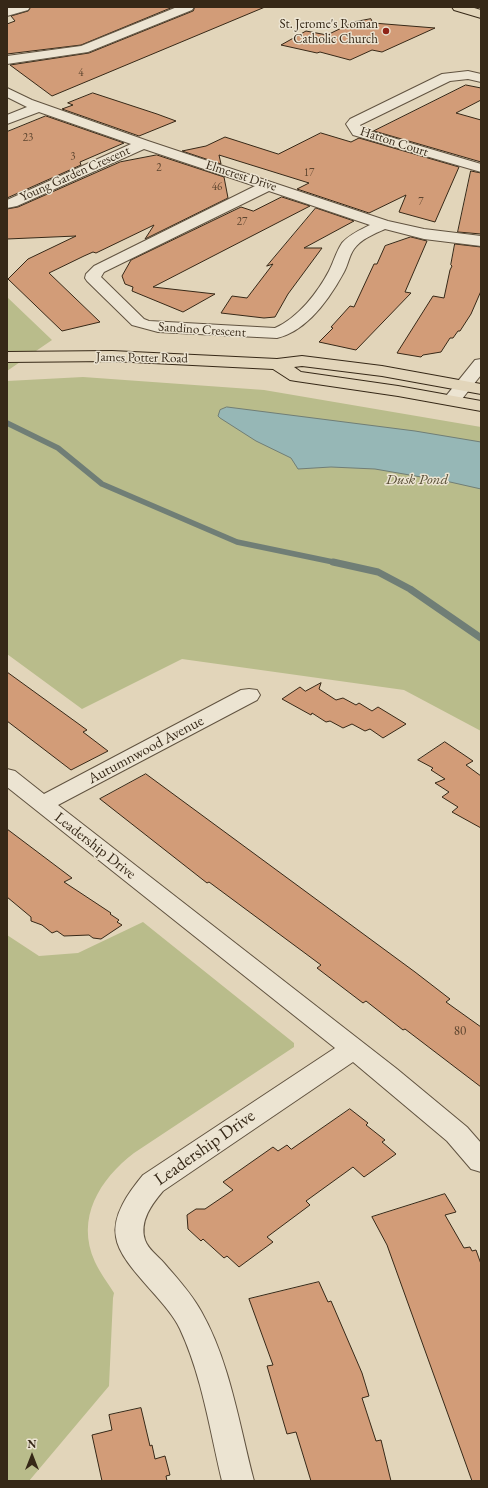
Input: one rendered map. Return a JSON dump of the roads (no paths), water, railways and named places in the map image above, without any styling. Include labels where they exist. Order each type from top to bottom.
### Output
[{"type":"main road","points":[[458,7],[481,14]]},
{"type":"main road","name":"James Potter Road","points":[[14,356],[177,358],[277,364],[302,361],[382,371],[481,389]]},
{"type":"main road","name":"James Potter Road","points":[[277,364],[296,376],[348,383],[481,406]]},
{"type":"street","points":[[7,12],[24,7]]},
{"type":"street","points":[[7,60],[84,49],[188,7]]},
{"type":"street","name":"Hatton Court","points":[[481,78],[468,75],[447,77],[353,124],[358,132],[481,168]]},
{"type":"street","name":"Elmcrest Drive","points":[[7,92],[38,107],[142,144],[383,224],[424,234],[481,241]]},
{"type":"street","points":[[7,120],[38,107]]},
{"type":"street","name":"Young Garden Crescent","points":[[7,204],[142,144]]},
{"type":"street","name":"Sandino Crescent","points":[[269,185],[99,270],[94,274],[93,278],[133,317],[146,325],[174,328],[277,333],[285,331],[304,314],[326,288],[336,272],[348,245],[354,240],[383,224]]},
{"type":"street","points":[[452,400],[481,364]]},
{"type":"street","name":"Autumnwood Avenue","points":[[42,804],[249,695]]},
{"type":"street","name":"Leadership Drive","points":[[7,776],[429,1110],[457,1134],[481,1161]]},
{"type":"street","name":"Leadership Drive","points":[[238,1481],[210,1370],[194,1325],[167,1287],[137,1253],[130,1238],[132,1218],[138,1201],[153,1183],[353,1049]]},
{"type":"water","points":[[227,407],[415,431],[481,442],[481,489],[375,469],[331,467],[298,469],[291,458],[256,441],[220,418],[218,416],[220,410]]},
{"type":"waterway","points":[[7,423],[58,448],[102,484],[237,542],[338,563]]},
{"type":"waterway","points":[[333,562],[378,572],[410,589],[481,638]]},
{"type":"place","name":"St. Jerome's Roman Catholic Church","points":[[386,31]]},
{"type":"park label","name":"Dusk Pond","points":[[417,480]]}]
